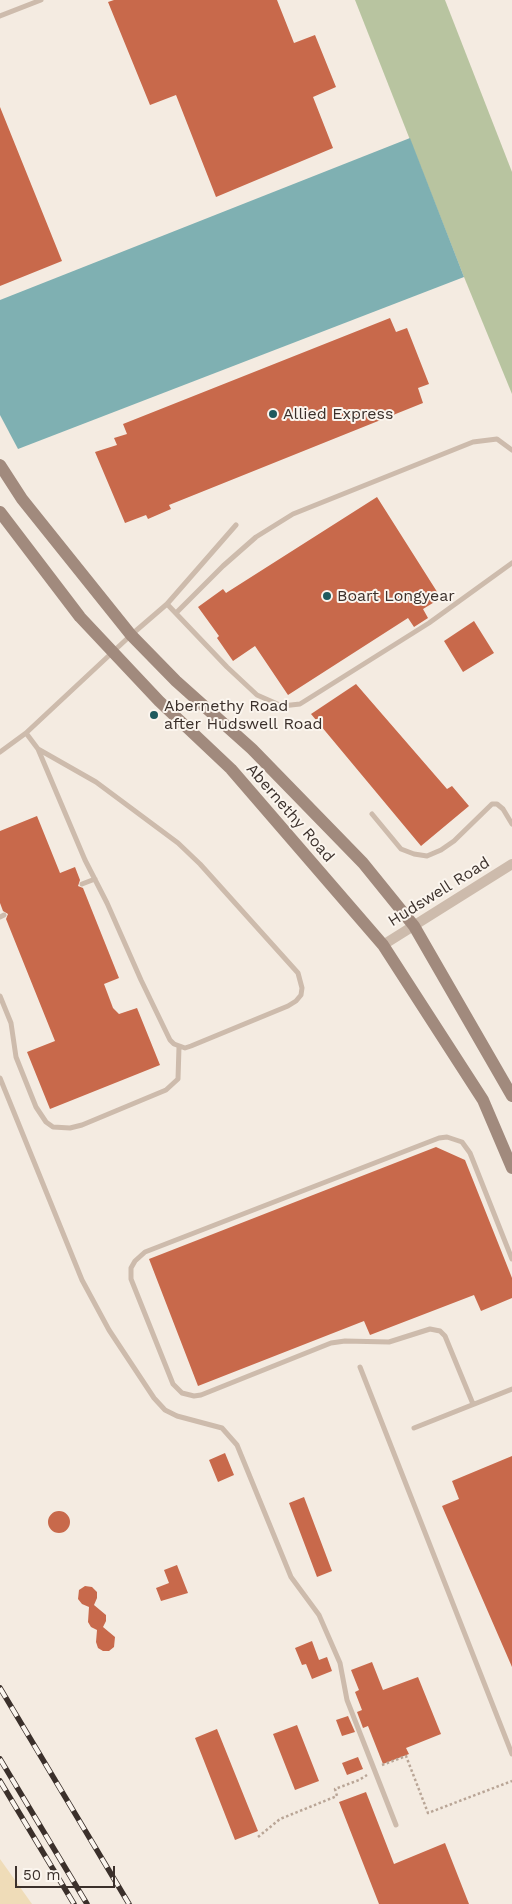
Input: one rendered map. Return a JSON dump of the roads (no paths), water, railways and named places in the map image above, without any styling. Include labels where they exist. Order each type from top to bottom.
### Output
[{"type":"main road","name":"Abernethy Road","points":[[0,465],[22,499],[131,635],[176,681],[252,749],[363,864],[414,926],[512,1096]]},
{"type":"main road","name":"Abernethy Road","points":[[0,512],[80,617],[158,701],[231,769],[382,945],[483,1100],[512,1168]]},
{"type":"street","name":"Hudswell Road","points":[[382,945],[512,864]]},
{"type":"lane","points":[[0,16],[41,0]]},
{"type":"lane","points":[[176,613],[223,566],[256,537],[293,514],[473,442],[497,439],[512,450]]},
{"type":"lane","points":[[0,752],[26,733],[167,604],[236,525]]},
{"type":"lane","points":[[167,604],[227,667],[257,695],[282,706],[300,704],[372,660],[512,563]]},
{"type":"lane","points":[[26,733],[38,749],[95,879],[170,1040],[179,1046],[191,1046],[296,1001],[301,995],[302,988],[298,973],[229,894],[178,843],[96,782],[38,749]]},
{"type":"lane","points":[[372,814],[402,849],[414,854],[427,856],[441,850],[454,841],[492,804],[497,804],[503,809],[512,824]]},
{"type":"lane","points":[[82,884],[95,879]]},
{"type":"lane","points":[[0,996],[11,1023],[16,1057],[36,1108],[46,1122],[53,1127],[70,1128],[82,1125],[166,1090],[178,1079],[180,1073],[179,1046]]},
{"type":"lane","points":[[0,1078],[82,1280],[108,1330],[154,1398],[165,1410],[177,1416],[222,1428],[238,1446],[291,1577],[319,1615],[340,1663],[347,1700],[396,1825]]},
{"type":"lane","points":[[473,1404],[445,1336],[440,1331],[430,1329],[389,1342],[346,1341],[331,1344],[201,1395],[194,1396],[182,1393],[173,1384],[131,1280],[131,1268],[135,1261],[145,1252],[447,1137],[462,1142],[470,1153],[512,1258]]},
{"type":"lane","points":[[360,1367],[512,1754]]},
{"type":"lane","points":[[414,1428],[512,1389]]},
{"type":"water","points":[[410,138],[464,277],[18,449],[0,415],[0,300]]},
{"type":"railway","points":[[0,1688],[129,1904]]},
{"type":"railway","points":[[0,1759],[87,1904]]},
{"type":"railway","points":[[0,1781],[74,1904]]},
{"type":"place","name":"Allied Express","points":[[273,414]]},
{"type":"place","name":"Boart Longyear","points":[[327,596]]},
{"type":"place","name":"Abernethy Road after Hudswell Road","points":[[154,715]]}]
